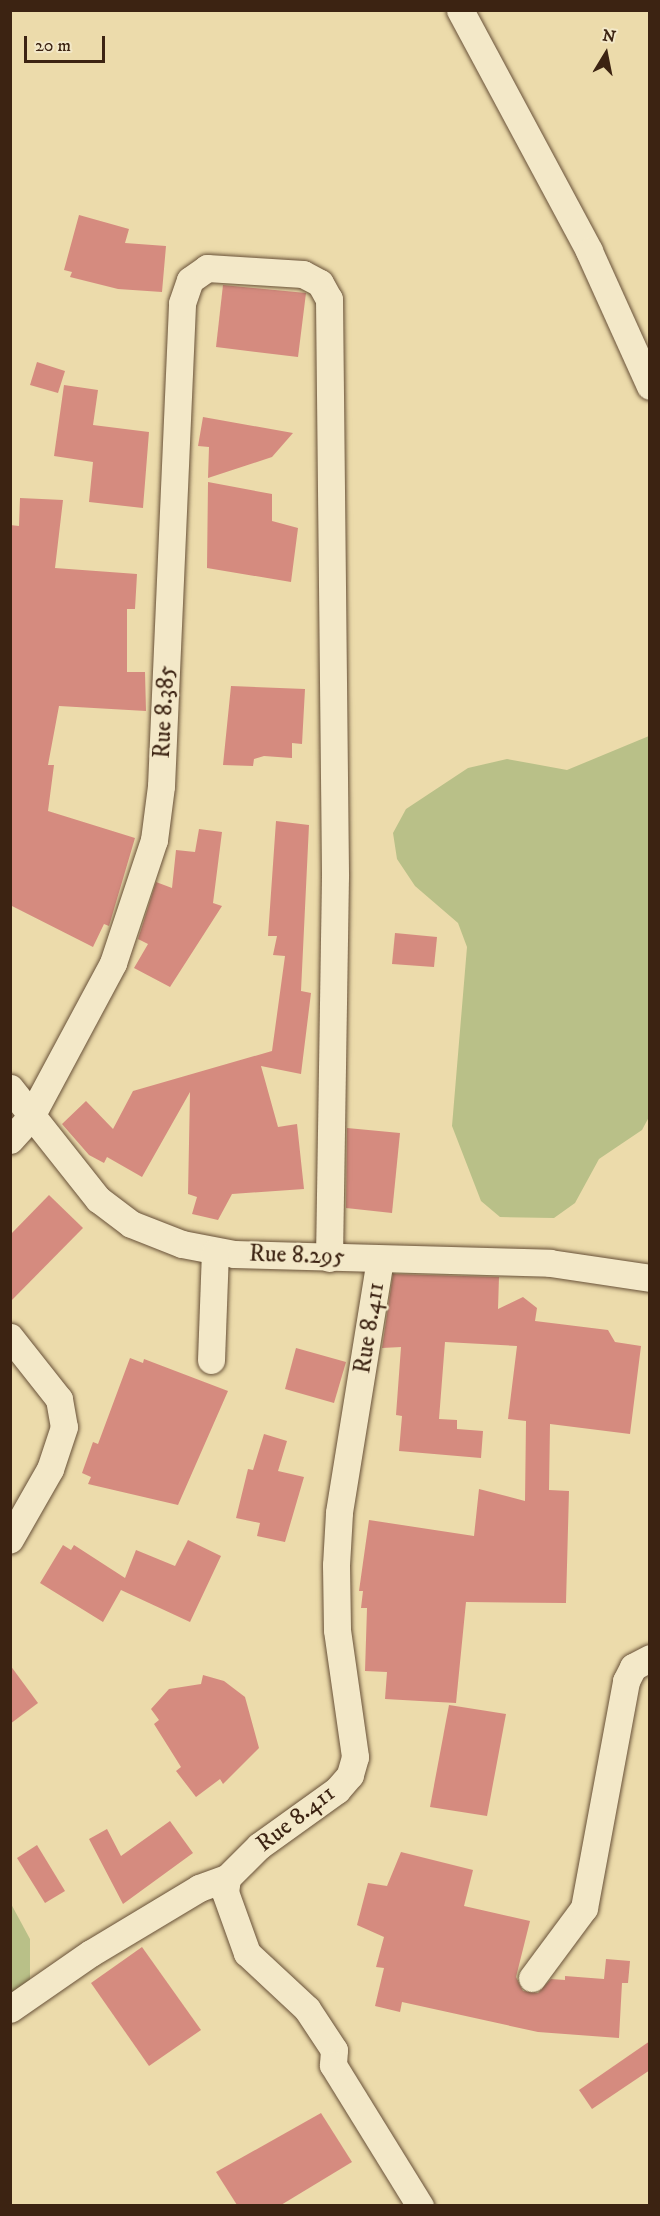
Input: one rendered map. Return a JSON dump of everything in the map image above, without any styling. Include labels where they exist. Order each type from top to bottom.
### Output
[{"type":"street","points":[[460,10],[589,251],[650,386]]},
{"type":"street","name":"Rue 8.385","points":[[10,1140],[30,1118],[113,963],[154,840],[164,729],[182,303],[190,280],[207,268],[303,274],[320,283],[329,299],[335,876],[329,1258]]},
{"type":"street","name":"Rue 8.295","points":[[10,1088],[30,1118],[98,1199],[132,1224],[159,1237],[215,1252],[329,1258],[550,1263],[650,1278]]},
{"type":"street","points":[[211,1359],[215,1252]]},
{"type":"street","name":"Rue 8.411","points":[[227,1878],[259,1846],[337,1790],[350,1775],[355,1757],[337,1630],[336,1565],[339,1513],[380,1259]]},
{"type":"street","points":[[10,1337],[59,1399],[64,1427],[50,1468],[10,1539]]},
{"type":"street","points":[[532,1978],[584,1908],[626,1681],[633,1667],[650,1658]]},
{"type":"street","points":[[10,2009],[91,1953],[199,1888],[227,1878],[231,1920],[247,1953],[307,2009],[334,2050],[333,2065],[420,2205]]},
{"type":"green space","points":[[649,736],[649,1117],[642,1130],[599,1159],[575,1203],[554,1218],[500,1217],[481,1201],[452,1126],[467,947],[458,923],[415,886],[397,859],[393,833],[406,809],[468,768],[507,759],[567,770]]},
{"type":"green space","points":[[10,1902],[30,1939],[30,1995],[10,2007]]},
{"type":"building","points":[[79,215],[129,229],[125,243],[166,246],[162,292],[118,289],[70,277],[72,272],[64,270]]},
{"type":"building","points":[[223,285],[306,293],[298,357],[216,347]]},
{"type":"building","points":[[37,362],[65,371],[58,393],[30,385]]},
{"type":"building","points":[[64,385],[98,390],[93,425],[149,432],[143,508],[89,502],[93,462],[54,456]]},
{"type":"building","points":[[203,417],[293,433],[272,457],[208,478],[209,447],[198,446]]},
{"type":"building","points":[[208,482],[272,494],[272,521],[298,528],[291,582],[207,568]]},
{"type":"building","points":[[20,498],[63,500],[55,568],[137,574],[135,609],[127,609],[127,672],[145,672],[146,711],[59,706],[48,765],[54,765],[48,811],[135,838],[109,926],[104,924],[93,947],[10,905],[10,525],[19,526]]},
{"type":"building","points":[[231,686],[305,689],[302,744],[292,743],[292,758],[264,756],[254,759],[253,766],[223,765]]},
{"type":"building","points":[[276,821],[309,825],[301,991],[311,993],[301,1074],[261,1066],[278,1127],[297,1124],[304,1189],[232,1194],[218,1220],[192,1214],[197,1197],[188,1194],[190,1092],[142,1177],[107,1157],[104,1163],[89,1155],[62,1124],[86,1101],[113,1129],[133,1091],[272,1051],[285,956],[273,955],[277,936],[268,936]]},
{"type":"building","points":[[199,829],[222,832],[213,903],[222,906],[170,987],[134,968],[148,944],[138,939],[156,882],[172,888],[176,850],[195,852]]},
{"type":"building","points":[[395,933],[437,937],[434,967],[392,964]]},
{"type":"building","points":[[347,1128],[400,1133],[392,1213],[346,1208]]},
{"type":"building","points":[[49,1195],[83,1228],[10,1302],[10,1235]]},
{"type":"building","points":[[393,1274],[499,1277],[498,1309],[523,1297],[537,1308],[535,1321],[608,1330],[615,1342],[641,1346],[630,1434],[550,1424],[549,1490],[569,1491],[566,1603],[466,1602],[456,1703],[385,1699],[387,1672],[365,1671],[367,1608],[361,1608],[363,1591],[359,1591],[369,1520],[474,1536],[479,1489],[525,1501],[526,1421],[508,1419],[517,1346],[445,1342],[439,1419],[457,1420],[457,1429],[483,1431],[481,1458],[399,1451],[402,1416],[396,1415],[401,1347],[382,1348]]},
{"type":"building","points":[[296,1348],[346,1362],[334,1403],[285,1389]]},
{"type":"building","points":[[130,1358],[143,1363],[144,1359],[228,1391],[178,1505],[88,1484],[91,1477],[82,1473],[93,1442],[98,1444]]},
{"type":"building","points":[[264,1434],[287,1441],[278,1471],[304,1477],[285,1542],[257,1536],[260,1523],[236,1518],[248,1469],[253,1470]]},
{"type":"building","points":[[188,1540],[221,1556],[190,1622],[121,1590],[103,1622],[40,1583],[63,1545],[71,1550],[74,1545],[125,1578],[136,1550],[175,1566]]},
{"type":"building","points":[[10,1665],[38,1703],[10,1724]]},
{"type":"building","points":[[203,1675],[224,1681],[245,1697],[259,1748],[223,1784],[220,1779],[196,1797],[176,1771],[181,1767],[154,1724],[159,1720],[151,1709],[169,1689],[201,1684]]},
{"type":"building","points":[[449,1705],[506,1714],[487,1816],[430,1807]]},
{"type":"building","points":[[170,1821],[193,1853],[123,1904],[89,1839],[107,1829],[121,1856]]},
{"type":"building","points":[[37,1845],[65,1891],[45,1903],[17,1858]]},
{"type":"building","points":[[401,1852],[473,1870],[464,1906],[530,1921],[516,1977],[523,1991],[538,1993],[551,1979],[565,1980],[565,1976],[604,1979],[606,1959],[630,1961],[628,1983],[622,1983],[619,2038],[538,2032],[402,2002],[400,2012],[375,2006],[384,1968],[376,1967],[384,1937],[357,1925],[368,1883],[387,1886]]},
{"type":"building","points":[[142,1947],[201,2030],[149,2066],[91,1983]]},
{"type":"building","points":[[650,2041],[650,2070],[592,2109],[579,2090]]},
{"type":"building","points":[[321,2113],[352,2162],[281,2205],[237,2205],[216,2172]]}]
